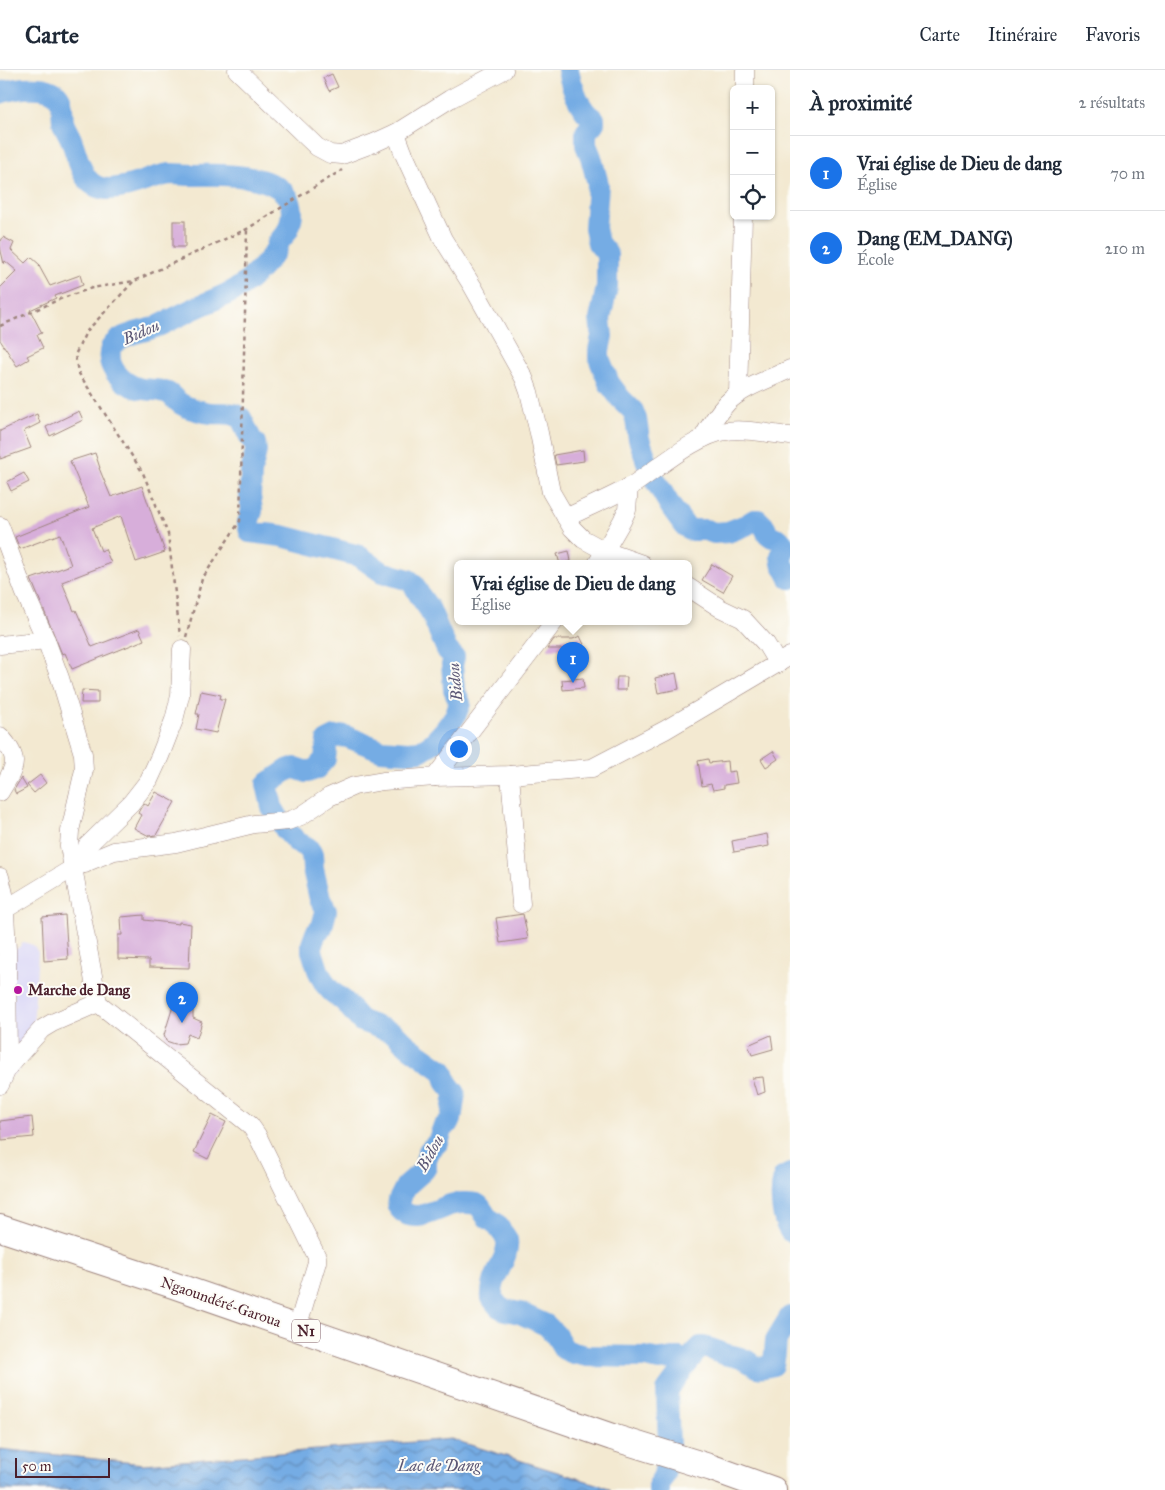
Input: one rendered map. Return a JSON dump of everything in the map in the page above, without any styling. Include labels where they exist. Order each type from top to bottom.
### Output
[{"type":"highway","name":"Ngaoundéré-Garoua","points":[[0,1228],[297,1328],[729,1478]]},
{"type":"highway","name":"N1","points":[[729,1478],[773,1490]]},
{"type":"street","points":[[237,70],[248,78],[317,147],[330,154],[342,156],[396,133],[450,99],[504,70]]},
{"type":"street","points":[[745,70],[745,85]]},
{"type":"street","points":[[396,133],[442,239],[473,287],[524,378],[530,392],[551,492],[572,528],[601,558],[615,560]]},
{"type":"street","points":[[738,394],[743,220]]},
{"type":"street","points":[[702,439],[716,416],[738,394],[790,369]]},
{"type":"street","points":[[566,518],[629,487],[702,439],[726,430],[790,436]]},
{"type":"street","points":[[601,558],[627,510],[629,487]]},
{"type":"street","points":[[0,526],[60,678],[83,754],[84,770],[70,831],[69,846],[79,866],[98,1003],[250,1125],[257,1135],[317,1257],[297,1328]]},
{"type":"street","points":[[2,910],[79,866],[114,851],[167,844],[254,824],[281,822],[301,816],[328,797],[354,786],[384,781],[594,767],[666,730],[784,660],[747,623],[692,589]]},
{"type":"street","points":[[435,777],[552,625]]},
{"type":"street","points":[[0,645],[46,640]]},
{"type":"street","points":[[79,866],[87,846],[131,803],[149,780],[174,720],[180,696],[182,650]]},
{"type":"street","points":[[0,736],[15,757],[14,764],[0,792]]},
{"type":"street","points":[[510,774],[521,904]]},
{"type":"street","points":[[0,877],[4,894],[2,910],[7,950],[8,1067]]},
{"type":"street","points":[[0,1085],[8,1067],[42,1029],[52,1022],[98,1003]]},
{"type":"path","points":[[0,326],[60,299],[92,288],[134,281],[247,229],[345,168]]},
{"type":"path","points":[[182,650],[202,579],[240,522],[247,229]]},
{"type":"path","points":[[134,281],[86,332],[75,355],[78,372],[143,473],[168,534],[182,650]]},
{"type":"shaded area","name":"Marche de Dang","points":[[24,942],[33,945],[38,952],[33,1027],[24,1059],[16,1073],[9,1077],[5,953],[18,948]]},
{"type":"water","name":"Lac de Dang","points":[[451,1439],[611,1490],[0,1490],[0,1449],[144,1464]]},
{"type":"building","points":[[332,74],[338,87],[329,91],[323,78]]},
{"type":"building","points":[[173,221],[185,221],[185,247],[173,247]]},
{"type":"building","points":[[3,237],[14,243],[11,250],[25,263],[31,257],[40,265],[50,286],[80,275],[83,285],[55,296],[56,298],[30,310],[42,333],[37,335],[43,348],[27,356],[29,359],[17,366],[0,340],[0,288],[17,271],[5,261],[4,264],[0,247],[0,240]]},
{"type":"building","points":[[79,411],[83,420],[50,436],[46,427]]},
{"type":"building","points":[[37,414],[40,423],[24,431],[31,448],[0,459],[0,431]]},
{"type":"building","points":[[583,450],[584,461],[556,465],[554,455]]},
{"type":"building","points":[[95,453],[111,497],[142,486],[165,552],[136,562],[121,516],[92,528],[101,551],[105,549],[111,563],[62,582],[74,611],[76,610],[92,647],[139,629],[144,640],[72,669],[65,653],[62,654],[31,579],[71,565],[60,534],[20,549],[15,537],[89,507],[70,461]]},
{"type":"building","points":[[24,473],[29,482],[11,491],[7,482]]},
{"type":"building","points":[[569,551],[571,560],[559,560],[557,554]]},
{"type":"building","points":[[712,564],[732,576],[723,592],[702,580]]},
{"type":"building","points":[[580,636],[588,653],[574,659],[570,649],[547,649],[554,639],[573,639]]},
{"type":"building","points":[[676,673],[679,689],[658,693],[655,678]]},
{"type":"building","points":[[617,677],[627,677],[626,690],[616,690]]},
{"type":"building","points":[[583,678],[584,688],[563,690],[562,680]]},
{"type":"building","points":[[82,690],[98,691],[98,703],[81,703]]},
{"type":"building","points":[[201,691],[221,695],[220,699],[225,699],[216,733],[196,729],[199,714],[196,714]]},
{"type":"building","points":[[773,751],[778,759],[766,767],[761,759]]},
{"type":"building","points":[[708,759],[709,763],[727,761],[728,772],[735,771],[737,783],[724,785],[724,788],[713,790],[711,784],[702,786],[698,761]]},
{"type":"building","points":[[40,775],[46,783],[34,793],[27,785]]},
{"type":"building","points":[[21,778],[27,788],[16,794],[14,790]]},
{"type":"building","points":[[156,792],[175,802],[156,835],[149,836],[134,828],[141,815],[138,813],[140,809],[144,803],[148,806]]},
{"type":"building","points":[[767,834],[769,846],[734,852],[732,841]]},
{"type":"building","points":[[523,914],[528,939],[500,943],[496,918]]},
{"type":"building","points":[[65,915],[68,959],[44,961],[42,917]]},
{"type":"building","points":[[144,915],[144,920],[191,924],[189,968],[149,967],[149,960],[118,959],[118,935],[122,935],[121,917]]},
{"type":"building","points":[[179,1001],[190,1002],[193,1008],[193,1018],[202,1022],[197,1038],[188,1034],[185,1043],[175,1044],[166,1041],[164,1035],[174,1003]]},
{"type":"building","points":[[771,1035],[773,1049],[752,1055],[748,1045]]},
{"type":"building","points":[[763,1077],[765,1092],[757,1095],[752,1078]]},
{"type":"building","points":[[212,1115],[226,1122],[208,1159],[194,1152]]},
{"type":"building","points":[[32,1117],[34,1137],[2,1140],[0,1121]]},
{"type":"waterway","points":[[568,70],[580,104],[584,111],[594,119],[594,123],[586,132],[586,145],[598,184],[595,228],[598,243],[607,254],[607,287],[600,319],[602,336],[599,358],[609,383],[633,411],[639,439],[651,473],[671,507],[685,526],[691,530],[706,530],[714,533],[728,532],[758,520],[768,534],[779,539],[783,544],[782,563],[790,578]]},
{"type":"waterway","name":"Bidou","points":[[0,93],[14,89],[41,88],[56,94],[61,101],[63,122],[83,172],[87,179],[99,188],[124,187],[170,174],[240,176],[272,184],[284,193],[291,204],[291,220],[288,230],[270,258],[247,282],[230,293],[158,326],[126,336],[111,348],[110,361],[120,378],[132,386],[168,393],[181,404],[193,409],[209,413],[230,414],[241,418],[251,439],[255,443],[256,451],[251,473],[250,496],[252,511],[248,523],[250,532],[282,536],[359,556],[382,572],[409,580],[430,610],[447,650],[454,657],[452,665],[454,689],[460,703],[455,716],[433,743],[420,751],[408,752],[381,750],[345,736],[335,737],[327,741],[325,759],[316,769],[307,772],[295,768],[289,769],[267,784],[272,807],[285,829],[297,842],[308,848],[312,854],[313,869],[320,899],[326,911],[322,927],[316,933],[312,944],[312,951],[325,984],[344,1001],[361,1021],[394,1033],[408,1046],[443,1071],[447,1083],[455,1093],[451,1120],[443,1128],[438,1142],[429,1151],[424,1170],[406,1186],[398,1206],[403,1212],[416,1216],[450,1205],[470,1203],[478,1205],[487,1217],[497,1224],[507,1240],[506,1254],[494,1282],[492,1298],[499,1307],[520,1313],[546,1325],[555,1334],[564,1349],[587,1356],[645,1357],[659,1360],[679,1358],[688,1363]]},
{"type":"waterway","name":"Bidou","points":[[790,1174],[784,1177],[782,1190],[783,1212],[790,1231]]},
{"type":"waterway","name":"Bidou","points":[[659,1490],[659,1484],[664,1475],[669,1446],[667,1391],[694,1354],[701,1347],[704,1347],[741,1358],[759,1367],[773,1365],[776,1340],[790,1317]]},
{"type":"place","name":"Vrai église de Dieu de dang","points":[[573,683]]},
{"type":"place","name":"Marche de Dang","points":[[18,990]]},
{"type":"place","name":"Dang (EM_DANG)","points":[[182,1023]]}]
